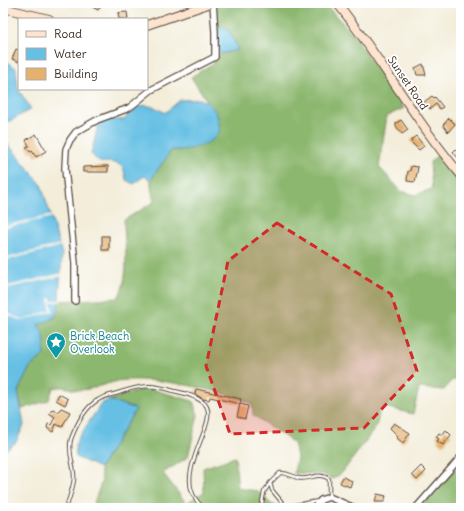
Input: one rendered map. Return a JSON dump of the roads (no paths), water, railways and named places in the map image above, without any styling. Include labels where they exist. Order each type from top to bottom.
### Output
[{"type":"street","points":[[75,301],[75,262],[65,169],[66,149],[70,140],[76,132],[97,120],[129,108],[151,90],[215,57],[216,52],[212,3],[148,25]]},
{"type":"street","name":"Sunset Road","points":[[336,3],[368,43],[419,119],[460,170]]},
{"type":"street","points":[[3,8],[45,18]]},
{"type":"street","points":[[416,508],[461,457]]},
{"type":"street","points":[[314,508],[321,500],[329,498],[354,508]]},
{"type":"lane","points":[[66,508],[74,479],[71,441],[84,414],[99,399],[142,385],[156,386],[185,393],[199,399],[206,405],[208,418],[192,462],[190,478],[191,489],[200,505],[204,508]]},
{"type":"lane","points":[[261,508],[264,492],[270,483],[280,473],[285,472],[303,478],[315,476],[326,477],[329,479],[330,484],[329,498]]},
{"type":"lane","points":[[270,483],[272,490],[286,506]]},
{"type":"lane","points":[[276,508],[321,500]]},
{"type":"water","points":[[220,28],[229,30],[238,50],[220,54],[216,30]]},
{"type":"water","points":[[3,59],[16,68],[18,90],[31,109],[3,125]]},
{"type":"water","points":[[200,99],[209,104],[215,111],[220,130],[208,143],[197,147],[171,150],[151,180],[144,176],[134,184],[126,180],[121,166],[114,163],[99,162],[91,154],[99,122],[108,119],[124,120],[133,110],[142,106],[152,107],[165,113],[180,100]]},
{"type":"water","points":[[3,138],[41,184],[62,254],[58,312],[52,319],[38,325],[44,335],[44,355],[30,367],[18,391],[24,425],[16,442],[3,452]]},
{"type":"water","points":[[109,400],[136,409],[100,468],[76,457],[75,445],[101,404]]},
{"type":"place","name":"Brick Beach Overlook","points":[[56,359]]}]
